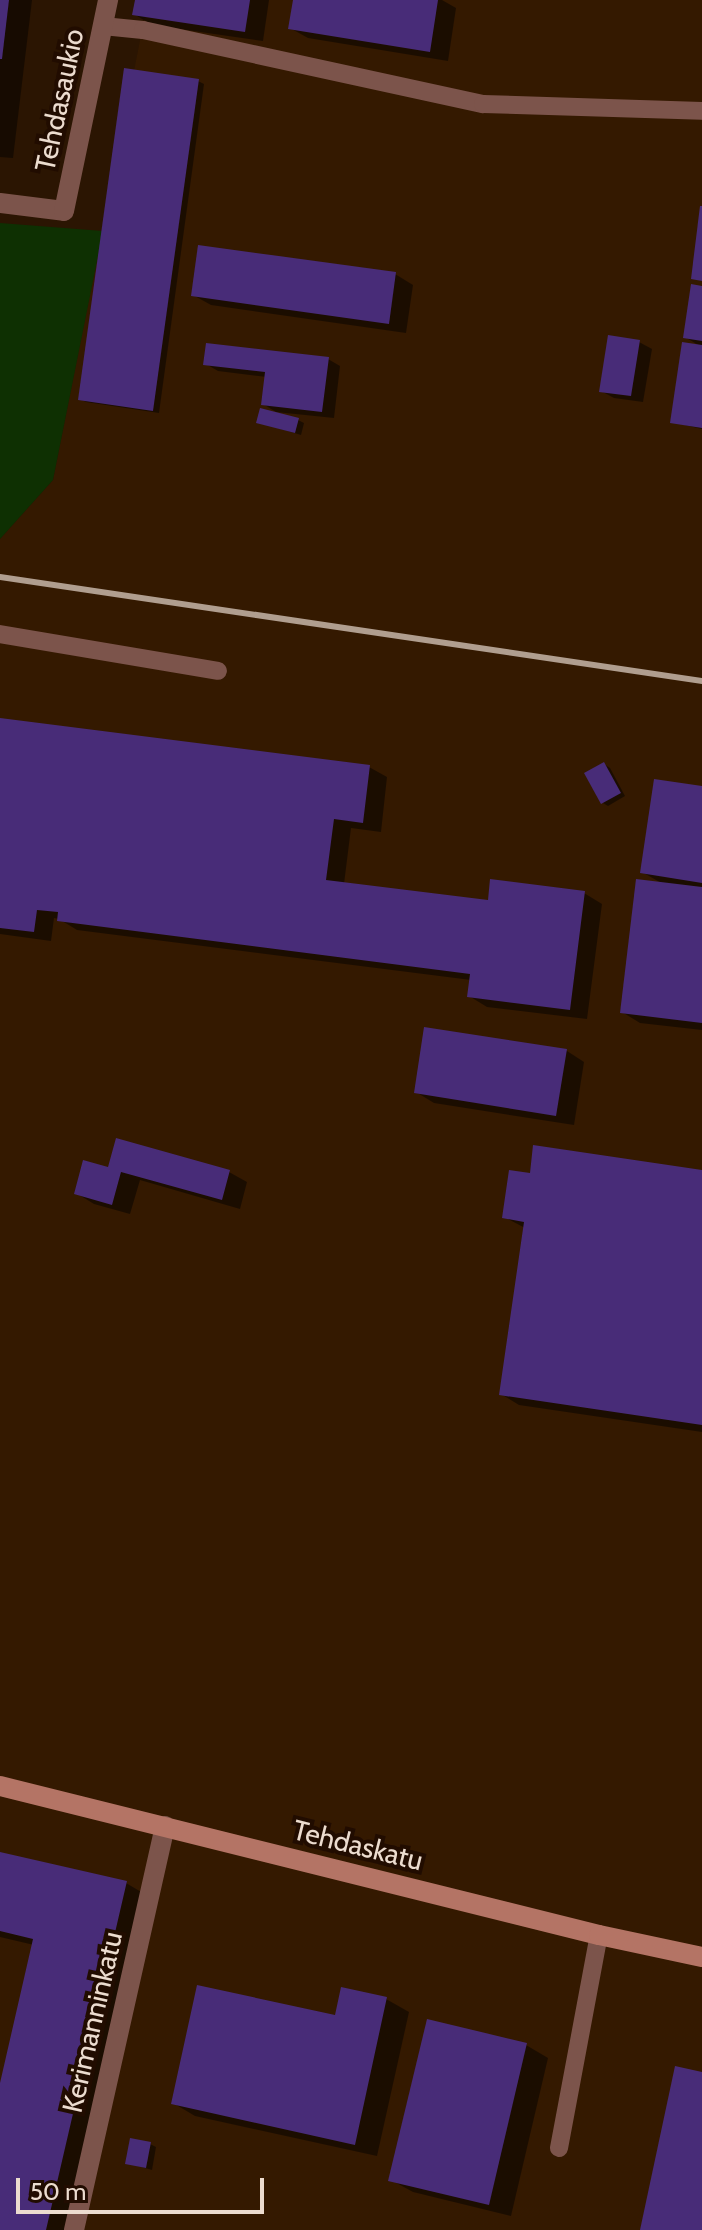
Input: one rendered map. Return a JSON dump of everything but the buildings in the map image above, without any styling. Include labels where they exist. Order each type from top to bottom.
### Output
[{"type":"street","name":"Tehdasaukio","points":[[0,203],[64,211],[108,0]]},
{"type":"street","name":"Tehdaskatu","points":[[0,1786],[599,1935],[702,1957]]},
{"type":"street","name":"Kerimanninkatu","points":[[74,2230],[165,1826]]},
{"type":"lane","points":[[103,26],[143,30],[483,104],[702,111]]},
{"type":"lane","points":[[0,634],[218,671]]},
{"type":"lane","points":[[559,2148],[599,1935]]},
{"type":"shaded area","points":[[148,0],[702,0],[702,2230],[0,2230],[0,539],[53,480]]},
{"type":"green space","points":[[0,223],[103,231],[53,480],[0,539]]},
{"type":"railway","points":[[0,577],[702,681]]}]
